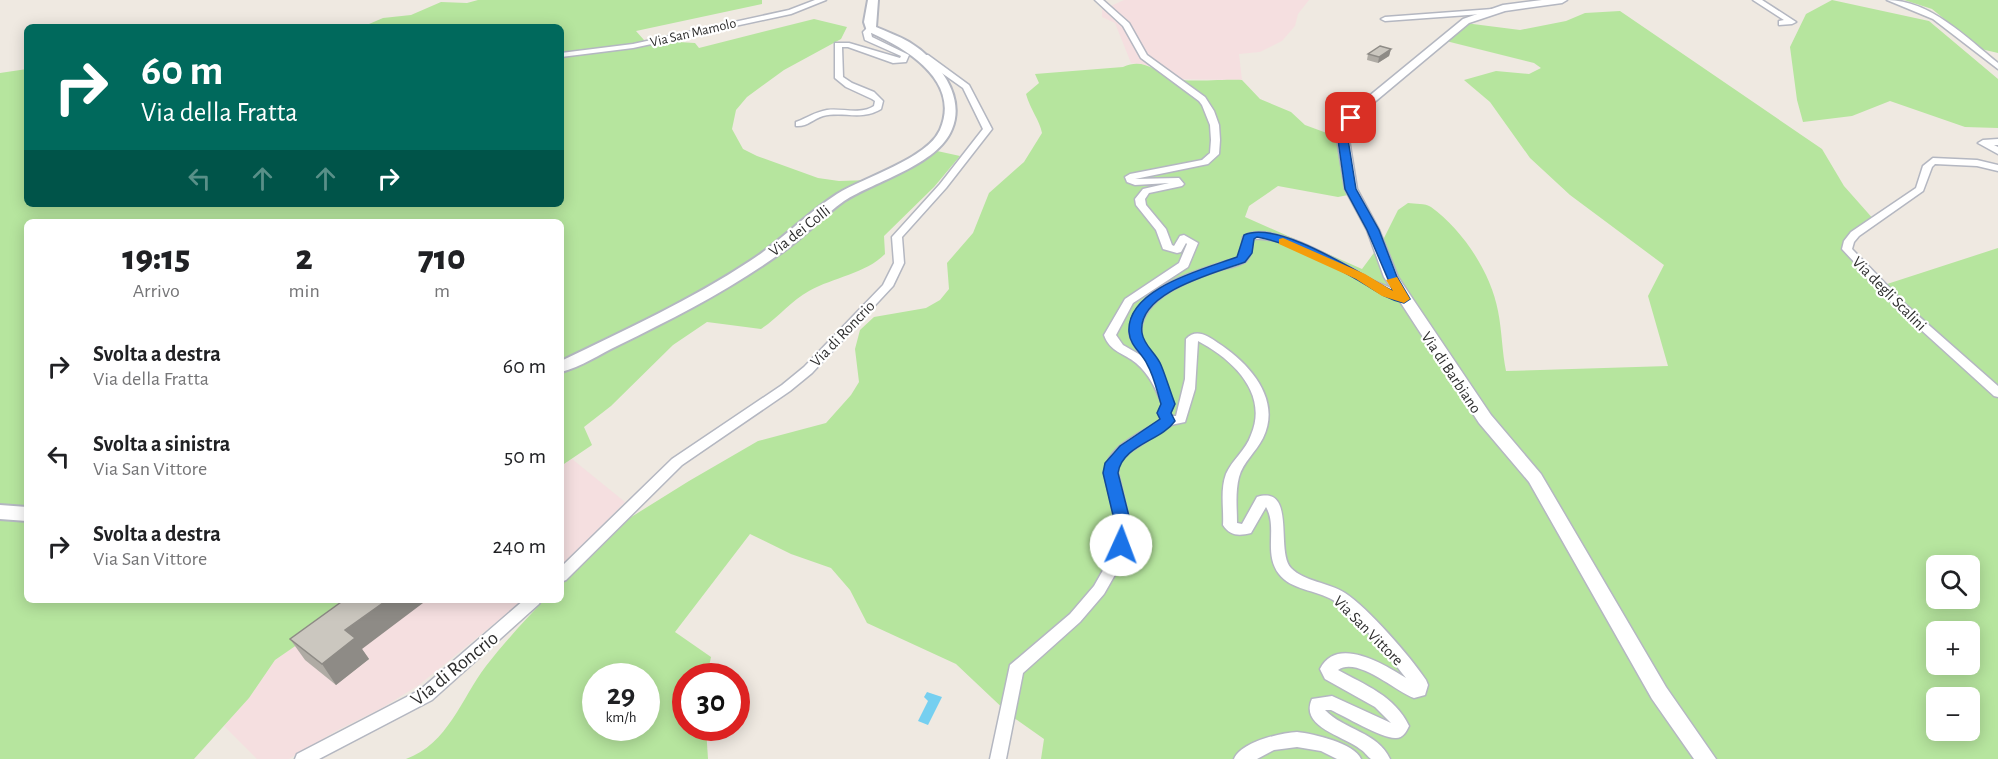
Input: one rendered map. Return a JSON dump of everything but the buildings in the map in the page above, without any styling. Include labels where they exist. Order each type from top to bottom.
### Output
[{"type":"main road","points":[[873,0],[869,22],[871,29],[911,48]]},
{"type":"main road","name":"Via dei Colli","points":[[564,366],[656,321],[759,261],[783,246],[839,198],[915,158],[938,141],[948,124],[950,96],[942,81],[911,48]]},
{"type":"main road","points":[[0,512],[24,514]]},
{"type":"street","name":"Via San Mamolo","points":[[564,55],[633,46],[791,12],[822,0]]},
{"type":"street","points":[[1100,0],[1126,25],[1144,56],[1202,99],[1207,105],[1217,136],[1214,154],[1205,162],[1130,177],[1130,180],[1135,182],[1176,180],[1179,184],[1175,186],[1146,191],[1140,199],[1141,205],[1161,228],[1167,247],[1178,249],[1184,238],[1192,243],[1184,265],[1130,301],[1110,335],[1116,346],[1142,361],[1162,386]]},
{"type":"street","name":"Via di Barbiano","points":[[1385,19],[1493,10],[1562,0]]},
{"type":"street","points":[[1757,0],[1792,22],[1782,23]]},
{"type":"street","points":[[1891,0],[1936,17],[1998,67]]},
{"type":"street","name":"Via di Barbiano","points":[[1493,10],[1466,21],[1447,34],[1432,52],[1361,108],[1342,133],[1354,198],[1373,230],[1391,277],[1404,299],[1485,420],[1535,478],[1659,693],[1706,759]]},
{"type":"street","points":[[799,124],[812,120],[820,114],[868,111],[878,107],[879,101],[876,96],[846,86],[839,78],[838,45],[849,45],[896,61],[903,60],[905,55],[868,38],[867,32],[871,29]]},
{"type":"street","name":"Via di Roncrio","points":[[564,573],[677,462],[786,388],[808,370],[888,286],[899,263],[897,237],[943,186],[988,129],[966,87],[911,48]]},
{"type":"street","points":[[1998,142],[1983,143],[1998,152]]},
{"type":"street","name":"Via degli Scalini","points":[[1998,168],[1977,163],[1933,161],[1928,166],[1920,189],[1855,234],[1849,241],[1848,249],[1902,307],[1998,393]]},
{"type":"street","points":[[998,759],[1016,670],[1075,618],[1099,590],[1117,559],[1125,532],[1111,473],[1112,463],[1125,449],[1168,421],[1164,413],[1168,404],[1154,363],[1140,346],[1135,332],[1140,314],[1151,299],[1172,286],[1241,260],[1246,253],[1248,237],[1256,234],[1269,236],[1316,255],[1361,276],[1386,293],[1404,299]]},
{"type":"street","name":"Via San Vittore","points":[[1168,421],[1181,419],[1188,402],[1193,336],[1200,337],[1241,366],[1259,389],[1264,413],[1258,435],[1233,475],[1230,525],[1236,530],[1246,529],[1262,501],[1268,500],[1275,513],[1278,559],[1282,568],[1291,576],[1341,597],[1416,678],[1420,685],[1419,690],[1414,691],[1382,669],[1347,660],[1337,661],[1328,669],[1331,674],[1368,695],[1398,717],[1401,726],[1397,730],[1389,730],[1332,703],[1318,704],[1317,711],[1322,718],[1366,742],[1382,759]]},
{"type":"street","name":"Via di Roncrio","points":[[303,759],[426,695],[531,603]]},
{"type":"street","points":[[1242,759],[1259,748],[1286,739],[1307,739],[1327,744],[1353,759]]},
{"type":"shaded area","points":[[1124,0],[1309,0],[1298,14],[1295,26],[1282,41],[1260,52],[1239,54],[1242,80],[1172,79],[1155,67],[1131,63],[1115,23],[1102,17],[1102,10]]},
{"type":"shaded area","points":[[572,459],[625,502],[564,564],[564,464]]},
{"type":"shaded area","points":[[358,603],[519,603],[419,685],[382,708],[336,731],[289,759],[257,759],[224,726],[249,698],[275,660]]},
{"type":"green space","points":[[478,0],[762,0],[762,4],[636,31],[644,40],[695,43],[699,48],[814,19],[847,27],[841,39],[784,70],[747,97],[736,110],[732,129],[743,149],[818,178],[839,181],[870,180],[928,149],[960,156],[934,187],[884,236],[885,254],[877,261],[859,271],[809,291],[761,329],[707,322],[673,345],[611,406],[584,427],[592,445],[564,464],[564,219],[24,219],[24,603],[358,603],[275,660],[249,698],[194,759],[0,759],[0,73],[24,69],[24,207],[564,207],[564,24],[369,24],[383,18],[411,15],[441,2],[467,3]]},
{"type":"green space","points":[[1832,0],[1929,21],[1998,79],[1998,128],[1965,127],[1890,101],[1852,116],[1803,122],[1797,100],[1790,47],[1806,14]]},
{"type":"green space","points":[[1904,0],[1998,0],[1998,53],[1981,49],[1932,9]]},
{"type":"green space","points":[[1620,11],[1822,149],[1844,186],[1875,221],[1847,241],[1853,258],[1881,286],[1998,248],[1998,759],[1041,759],[1044,739],[1010,715],[956,664],[867,623],[850,590],[831,568],[791,554],[750,534],[675,632],[711,657],[710,663],[672,663],[672,741],[707,741],[708,759],[406,759],[433,743],[443,732],[486,666],[541,603],[564,603],[564,579],[620,524],[758,441],[826,423],[851,395],[859,382],[855,349],[860,330],[874,317],[926,308],[940,300],[949,289],[947,263],[973,233],[989,193],[1024,162],[1042,133],[1026,94],[1039,83],[1035,74],[1142,64],[1176,79],[1242,80],[1260,99],[1291,112],[1305,125],[1343,139],[1353,194],[1338,197],[1278,186],[1249,206],[1245,217],[1362,269],[1382,242],[1398,210],[1408,203],[1429,206],[1443,217],[1464,240],[1474,253],[1489,282],[1498,311],[1506,371],[1668,366],[1648,296],[1664,265],[1570,195],[1530,158],[1490,102],[1464,80],[1496,71],[1529,74],[1541,68],[1534,63],[1442,40],[1465,23],[1520,30],[1566,21],[1585,13]]},
{"type":"water","points":[[927,692],[942,697],[928,725],[918,721],[928,701],[924,697]]},
{"type":"slow traffic","points":[[1283,241],[1361,276],[1386,293],[1404,299],[1392,280]]},
{"type":"route","points":[[1121,545],[1125,532],[1111,473],[1112,463],[1125,449],[1168,421],[1164,413],[1168,404],[1154,363],[1140,346],[1135,332],[1140,314],[1151,299],[1172,286],[1241,260],[1246,253],[1248,237],[1256,234],[1269,236],[1316,255],[1361,276],[1386,293],[1404,299],[1391,277],[1373,230],[1351,189],[1342,140],[1344,127],[1351,118]]}]
